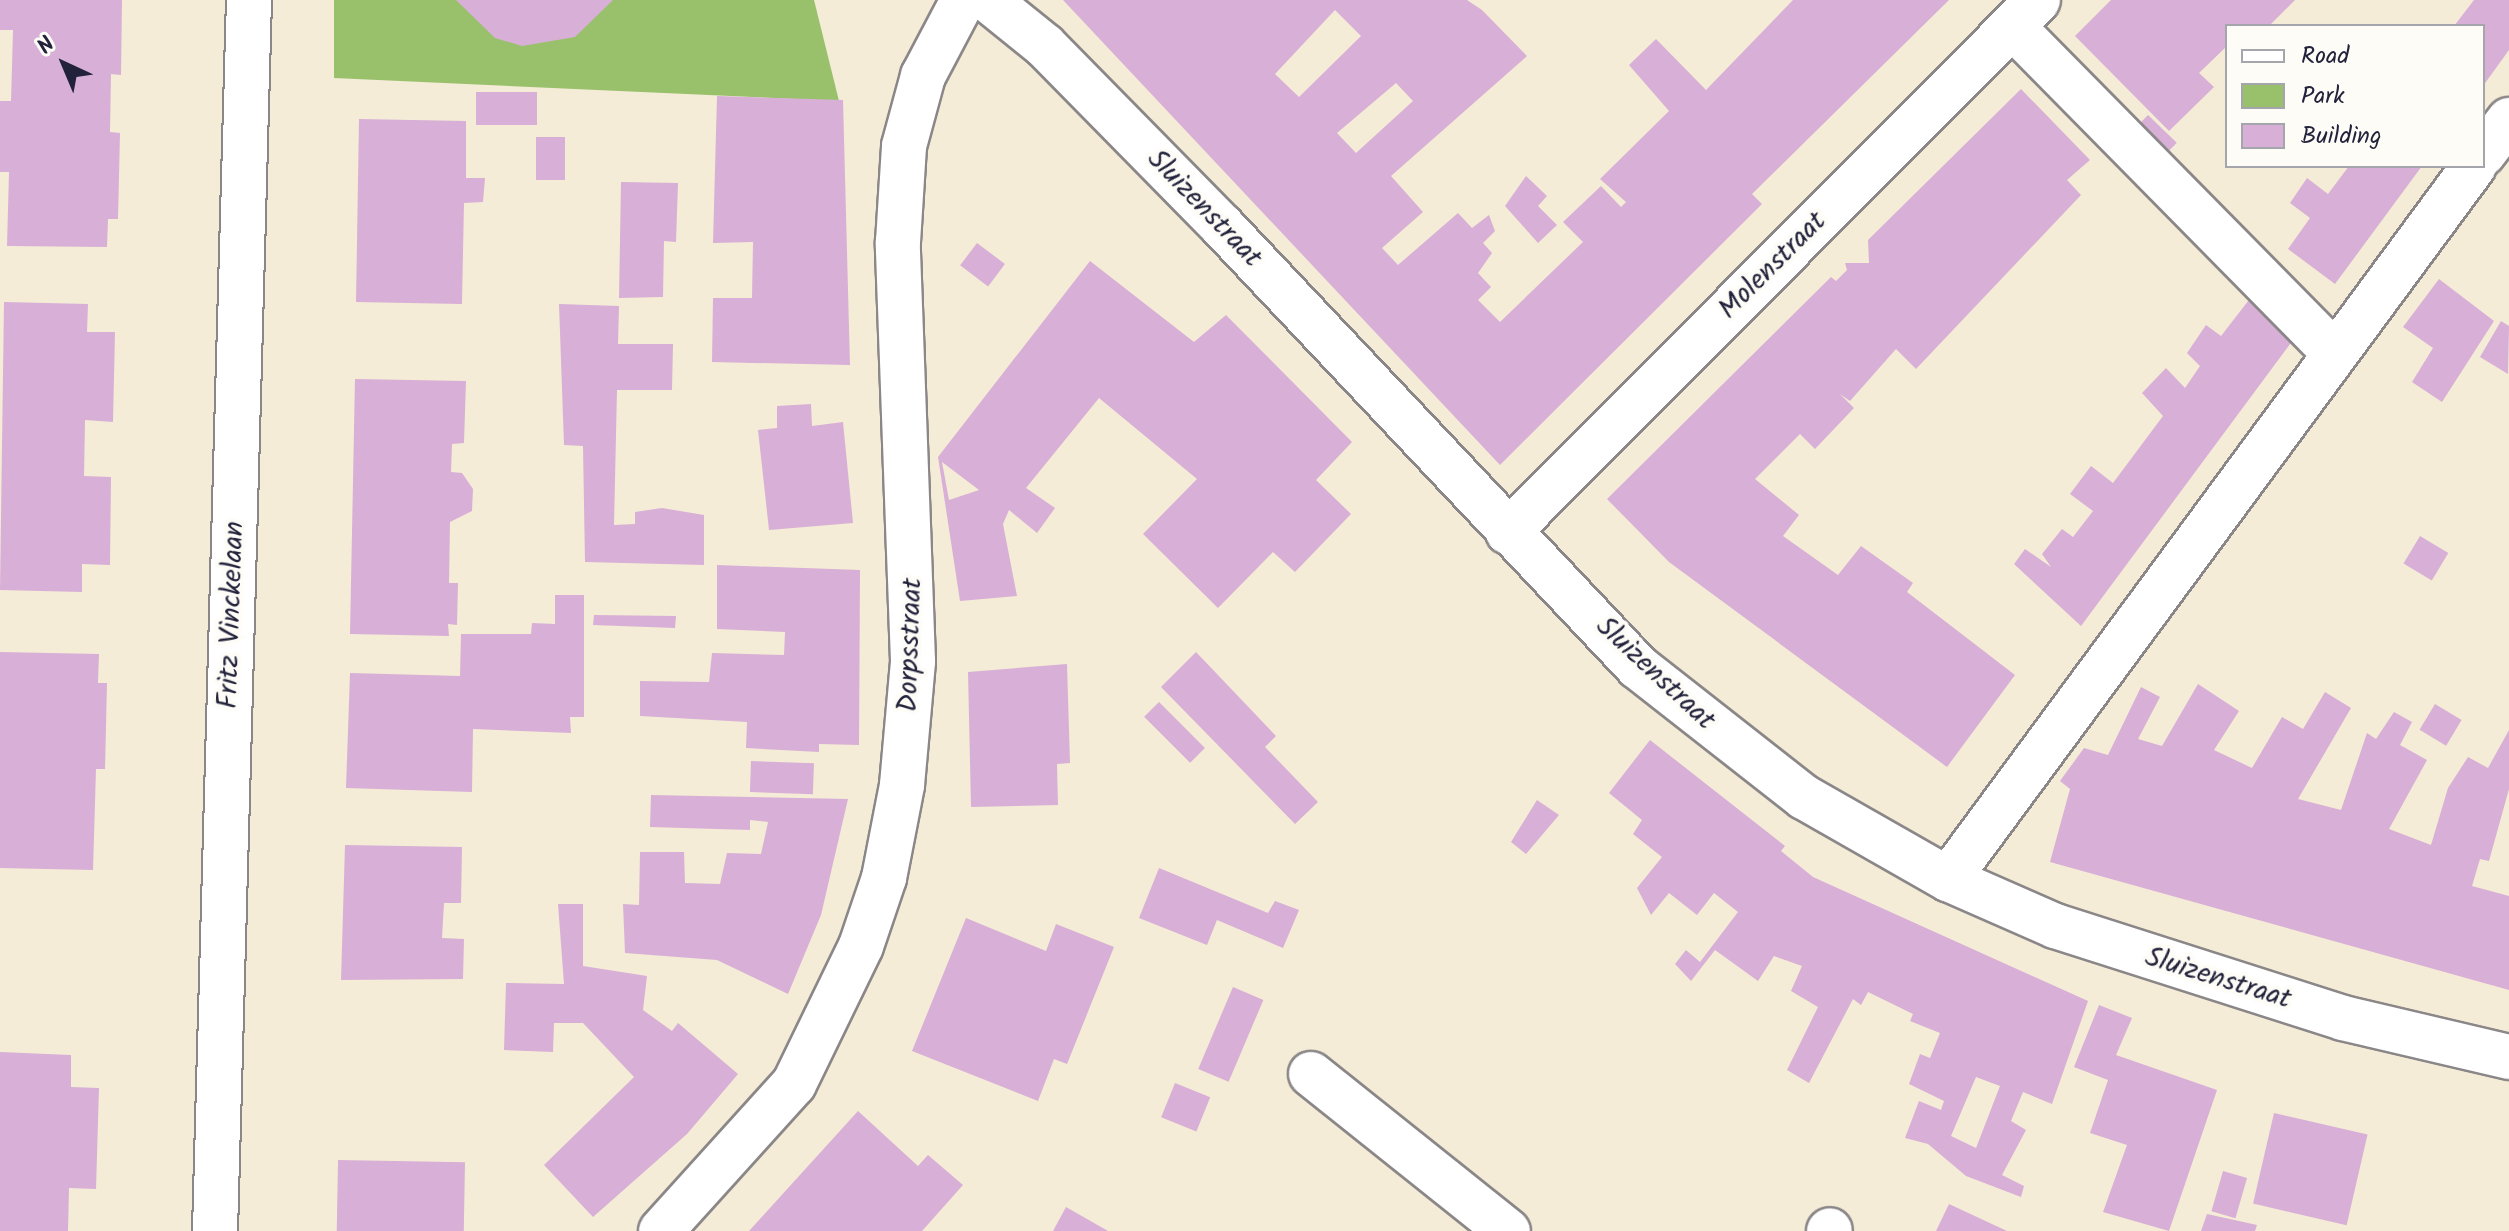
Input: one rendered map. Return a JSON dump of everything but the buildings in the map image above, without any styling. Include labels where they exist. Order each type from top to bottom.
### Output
[{"type":"street","name":"Fritz Vinckelaan","points":[[215,1231],[249,0]]},
{"type":"street","name":"Dorpsstraat","points":[[661,1231],[794,1084],[861,946],[884,878],[902,785],[913,661],[898,242],[904,146],[923,76],[963,0]]},
{"type":"street","name":"Sluizenstraat","points":[[988,0],[1101,102],[1508,532],[1673,699],[1804,797],[1948,879],[2055,926],[2200,974],[2509,1057]]},
{"type":"street","name":"Molenstraat","points":[[1508,532],[2025,13]]},
{"type":"street","points":[[2025,13],[2333,352]]},
{"type":"street","points":[[2485,151],[2509,120]]},
{"type":"street","points":[[1948,879],[2333,352],[2472,168]]},
{"type":"street","points":[[1311,1074],[1508,1231]]},
{"type":"green space","points":[[334,0],[814,0],[839,101],[334,78]]}]
